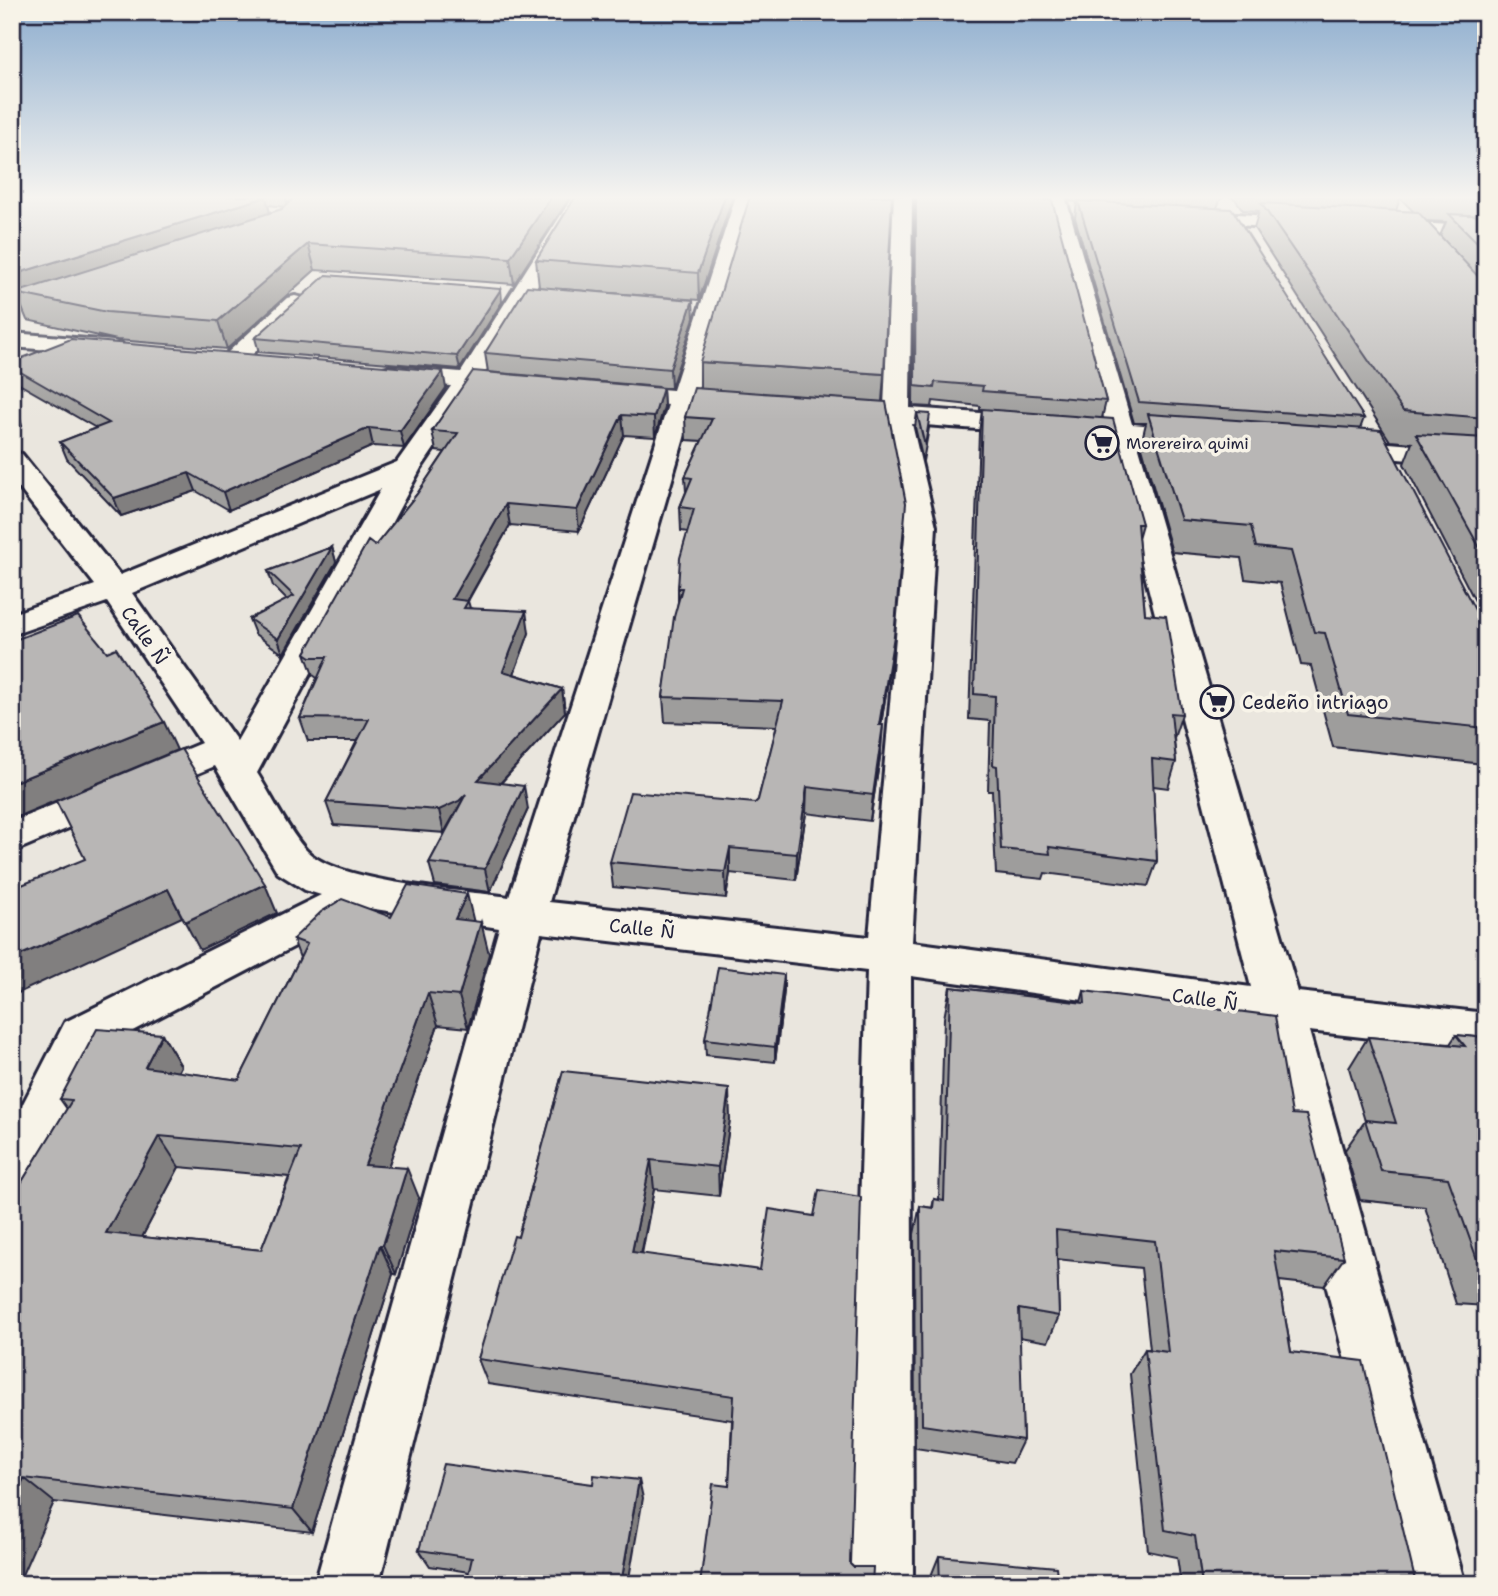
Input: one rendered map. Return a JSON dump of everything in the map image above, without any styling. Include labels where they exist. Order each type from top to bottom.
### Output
[{"type":"street","points":[[12,838],[231,760],[407,468],[468,380],[535,270]]},
{"type":"street","points":[[347,1584],[524,915],[681,399],[697,309],[713,270]]},
{"type":"street","points":[[881,1584],[889,956],[921,526],[897,414],[899,270]]},
{"type":"street","points":[[1076,270],[1280,1009],[1433,1584]]},
{"type":"street","points":[[235,358],[313,287]]},
{"type":"street","points":[[12,340],[137,350]]},
{"type":"street","points":[[207,356],[262,361]]},
{"type":"street","points":[[372,371],[548,387]]},
{"type":"street","points":[[588,391],[762,405]]},
{"type":"street","points":[[816,408],[1217,438]]},
{"type":"street","points":[[1366,427],[1393,475]]},
{"type":"street","points":[[1312,445],[1486,459]]},
{"type":"street","name":"Calle Ñ","points":[[12,460],[114,589],[231,760],[292,862],[320,879],[363,892],[524,915],[889,956],[1280,1009],[1486,1032]]},
{"type":"street","points":[[12,625],[114,589],[407,468]]},
{"type":"street","points":[[12,1177],[81,1036],[363,892]]},
{"type":"building","points":[[12,270],[27,270],[12,275]]},
{"type":"building","points":[[87,270],[277,270],[218,321],[107,312],[15,293]]},
{"type":"building","points":[[667,270],[699,270],[698,273]]},
{"type":"building","points":[[728,270],[889,270],[884,374],[700,362]]},
{"type":"building","points":[[916,270],[1071,270],[1106,401],[982,391],[983,386],[935,382],[934,388],[915,386]]},
{"type":"building","points":[[1099,270],[1271,270],[1364,418],[1139,402]]},
{"type":"building","points":[[1307,270],[1472,270],[1486,285],[1486,418],[1403,411]]},
{"type":"building","points":[[326,275],[501,289],[457,356],[255,338]]},
{"type":"building","points":[[527,286],[693,300],[670,369],[485,353]]},
{"type":"building","points":[[71,339],[443,371],[400,431],[369,428],[223,492],[189,473],[114,498],[60,442],[109,423],[12,367],[12,362]]},
{"type":"building","points":[[473,371],[663,388],[654,417],[622,415],[577,510],[506,504],[452,599],[468,601],[464,608],[526,611],[503,671],[562,689],[478,780],[524,786],[485,869],[429,863],[466,794],[459,801],[439,810],[326,802],[369,719],[300,718],[327,657],[311,657],[305,653],[368,541],[375,546],[417,494],[458,433],[432,431]]},
{"type":"building","points":[[694,388],[886,402],[906,503],[894,636],[879,725],[883,725],[873,795],[807,787],[797,854],[730,848],[725,872],[610,862],[630,792],[755,803],[783,701],[663,697],[674,617],[682,588],[678,588],[680,558],[694,509],[680,507],[692,478],[685,477],[712,419],[685,417]]},
{"type":"building","points":[[982,409],[1113,419],[1142,524],[1137,524],[1145,614],[1166,616],[1182,714],[1171,713],[1176,762],[1152,759],[1157,861],[1049,847],[1050,854],[1001,849],[997,766],[993,765],[995,696],[974,694]]},
{"type":"building","points":[[917,413],[930,414],[925,446]]},
{"type":"building","points":[[1148,414],[1381,430],[1486,631],[1486,728],[1348,714],[1325,633],[1314,632],[1291,551],[1256,547],[1251,526],[1181,520]]},
{"type":"building","points":[[1416,434],[1486,438],[1486,559]]},
{"type":"building","points":[[332,547],[278,639],[249,619],[294,596],[268,571]]},
{"type":"building","points":[[78,616],[107,652],[116,648],[164,722],[12,783],[12,641]]},
{"type":"building","points":[[181,749],[265,884],[185,922],[168,889],[12,959],[12,889],[85,859],[56,801]]},
{"type":"building","points":[[408,885],[467,894],[455,919],[481,922],[459,996],[428,993],[365,1165],[407,1168],[293,1509],[24,1478],[12,1504],[12,1221],[16,1215],[12,1215],[12,1198],[72,1100],[60,1099],[97,1029],[162,1034],[145,1067],[239,1080],[307,944],[293,939],[321,912],[342,899],[391,917]],"holes":[[[159,1136],[301,1149],[261,1250],[106,1233]]]},
{"type":"building","points":[[718,967],[784,975],[775,1047],[705,1039]]},
{"type":"building","points":[[950,987],[1085,1003],[1084,991],[1275,1016],[1292,1114],[1306,1115],[1344,1258],[1274,1251],[1291,1352],[1363,1361],[1416,1584],[1202,1584],[1195,1536],[1165,1530],[1145,1349],[1168,1352],[1155,1241],[1056,1230],[1059,1316],[1019,1309],[1023,1440],[922,1425],[920,1206],[933,1208],[934,1199],[944,1201]]},
{"type":"building","points":[[1456,1035],[1486,1038],[1486,1276],[1483,1276],[1448,1178],[1381,1171],[1365,1120],[1396,1123],[1368,1037],[1465,1046]]},
{"type":"building","points":[[563,1071],[729,1089],[718,1167],[651,1160],[632,1252],[760,1270],[769,1209],[814,1216],[819,1190],[861,1197],[850,1564],[853,1567],[873,1567],[872,1584],[700,1584],[713,1484],[729,1486],[734,1396],[478,1359],[514,1236],[518,1237]]},
{"type":"building","points":[[443,1464],[593,1484],[594,1475],[639,1480],[621,1584],[466,1584],[472,1558],[419,1550]]},
{"type":"building","points":[[939,1556],[1056,1567],[1058,1584],[940,1584]]},
{"type":"place","name":"Morereira quimi","points":[[1102,443]]},
{"type":"place","name":"Cedeño intriago","points":[[1217,702]]}]
